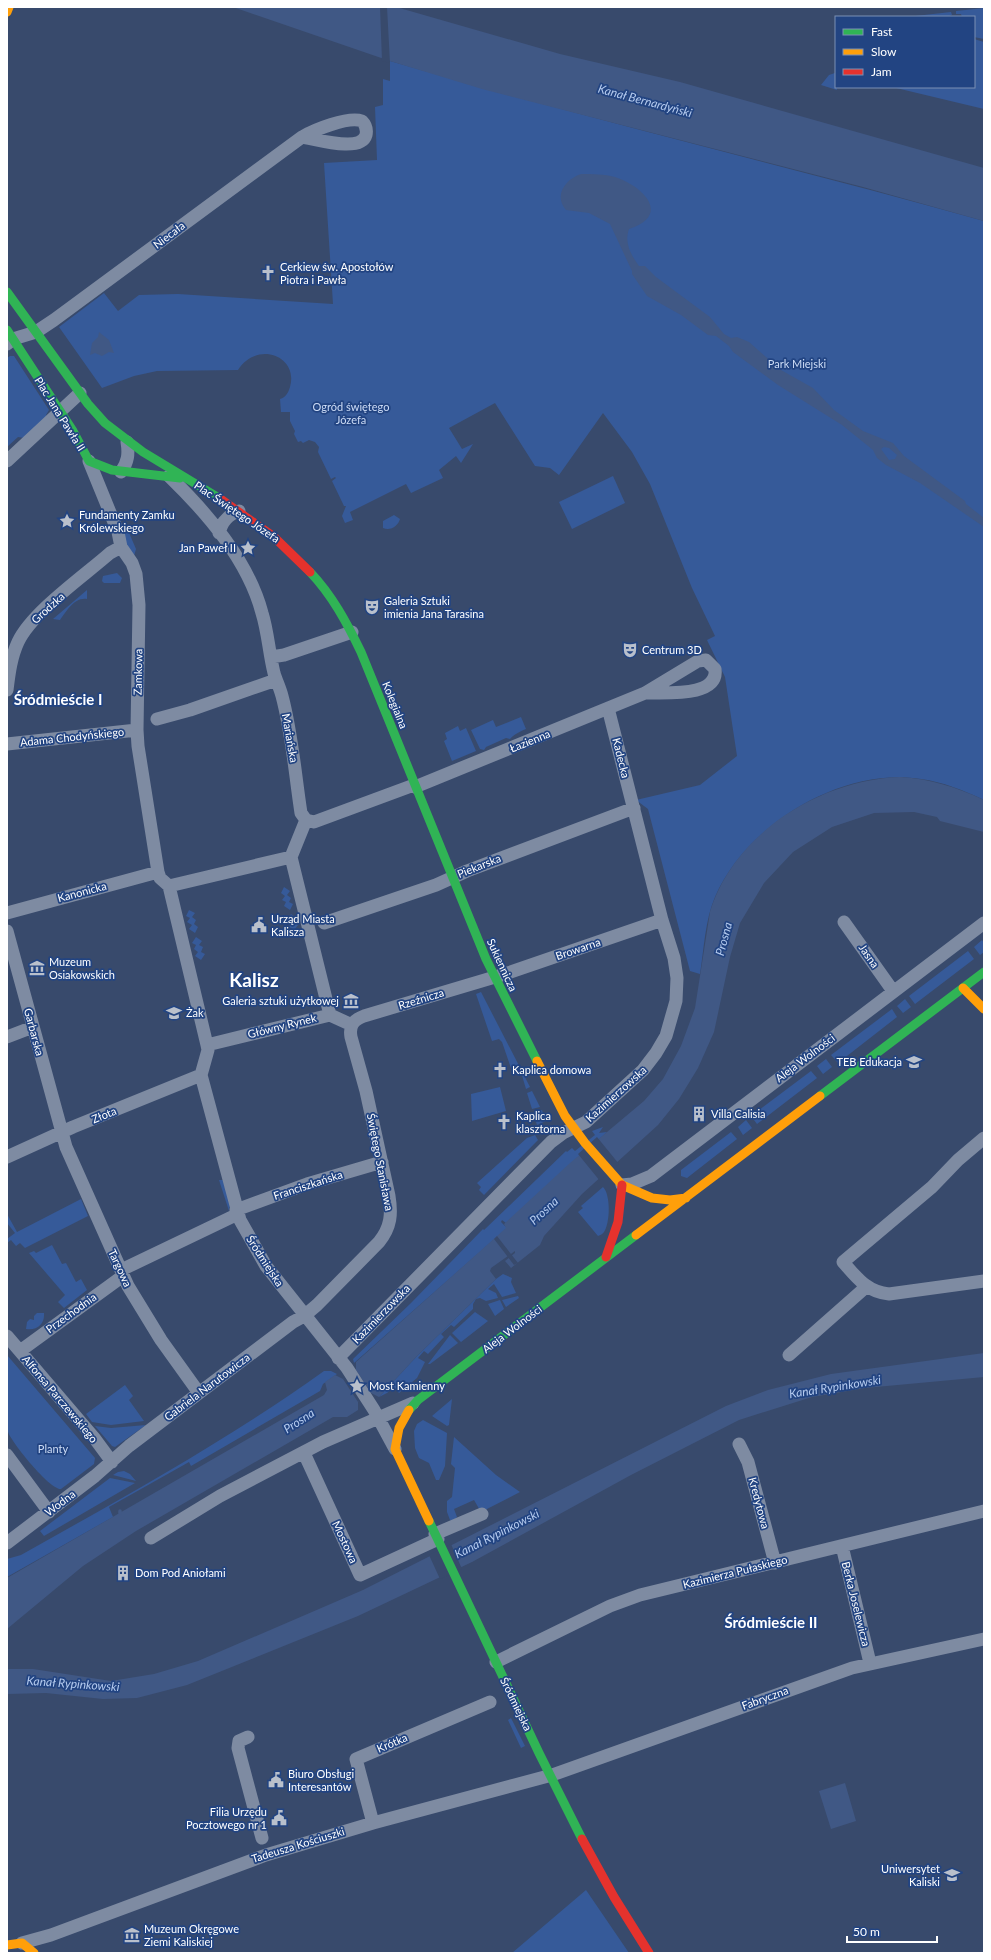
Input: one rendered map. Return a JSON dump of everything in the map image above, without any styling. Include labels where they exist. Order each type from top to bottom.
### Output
[{"type":"street","points":[[7,12],[9,7]]},
{"type":"street","name":"Niecała","points":[[9,338],[36,332],[302,137]]},
{"type":"street","points":[[7,292],[80,393],[103,422],[127,442],[189,480]]},
{"type":"street","name":"Plac Jana Pawła II","points":[[9,338],[61,413],[89,461],[104,468],[121,472],[168,476],[189,480]]},
{"type":"street","points":[[7,461],[61,413],[80,393]]},
{"type":"street","points":[[121,472],[127,462],[127,442]]},
{"type":"street","name":"Zamkowa","points":[[89,461],[118,532],[121,547],[134,568],[139,599],[137,730],[146,807],[158,872],[160,878],[169,886]]},
{"type":"street","name":"Plac Świętego Józefa","points":[[168,476],[190,498],[219,532],[239,562],[258,600],[271,657]]},
{"type":"street","name":"Plac Świętego Józefa","points":[[189,480],[274,535],[306,566],[333,601],[352,632]]},
{"type":"street","points":[[219,532],[221,525],[227,517],[239,511]]},
{"type":"street","name":"Grodzka","points":[[7,690],[13,656],[24,631],[42,612],[110,553],[121,547]]},
{"type":"street","points":[[271,657],[284,655],[352,632]]},
{"type":"street","name":"Kolegialna","points":[[352,632],[415,786]]},
{"type":"street","name":"Mariańska","points":[[271,657],[286,718],[301,813],[306,820]]},
{"type":"street","name":"Łazienna","points":[[306,820],[314,822],[415,786],[645,693],[698,661],[706,660],[715,670],[713,682],[706,688],[681,692],[645,693]]},
{"type":"street","points":[[157,719],[190,710],[276,680]]},
{"type":"street","name":"Kadecka","points":[[608,708],[634,808]]},
{"type":"street","name":"Adama Chodyńskiego","points":[[7,744],[137,730]]},
{"type":"street","name":"Sukiennicza","points":[[415,786],[494,976],[554,1095],[573,1128],[610,1173],[622,1185]]},
{"type":"street","name":"Piekarska","points":[[324,923],[452,878],[634,808]]},
{"type":"street","name":"Kazimierzowska","points":[[338,1358],[546,1147],[557,1137],[586,1122],[635,1079],[656,1053],[666,1036],[676,1001],[677,978],[674,958],[662,920],[634,808]]},
{"type":"street","points":[[201,1075],[208,1045],[169,886],[291,857],[306,820]]},
{"type":"street","name":"Główny Rynek","points":[[208,1045],[330,1015],[291,857]]},
{"type":"street","name":"Kanonicka","points":[[7,912],[158,872]]},
{"type":"street","name":"Browarna","points":[[494,976],[505,974],[662,920]]},
{"type":"street","name":"Jasna","points":[[844,922],[893,991]]},
{"type":"street","name":"Aleja Wolności","points":[[622,1185],[632,1184],[651,1176],[984,922]]},
{"type":"street","name":"Garbarska","points":[[7,931],[61,1132]]},
{"type":"street","name":"Aleja Wolności","points":[[395,1449],[398,1427],[407,1411],[418,1400],[984,972]]},
{"type":"street","name":"Rzeźnicza","points":[[352,1025],[357,1019],[364,1016],[494,976]]},
{"type":"street","points":[[963,988],[984,1009]]},
{"type":"street","points":[[330,1015],[352,1025]]},
{"type":"street","name":"Świętego Stanisława","points":[[304,1316],[379,1242],[385,1234],[391,1213],[382,1162],[364,1084],[351,1037],[352,1025]]},
{"type":"street","points":[[7,1037],[33,1027]]},
{"type":"street","name":"Złota","points":[[7,1157],[61,1132],[201,1075]]},
{"type":"street","name":"Śródmiejska","points":[[201,1075],[237,1212],[266,1266],[351,1374],[379,1417],[496,1662],[601,1875],[649,1953]]},
{"type":"street","name":"Targowa","points":[[61,1132],[80,1179],[122,1273],[157,1334],[199,1393]]},
{"type":"street","points":[[984,1138],[958,1160],[932,1187],[843,1262],[866,1287],[879,1293],[889,1294],[984,1281]]},
{"type":"street","name":"Franciszkańska","points":[[122,1273],[237,1212],[307,1184],[382,1162]]},
{"type":"street","points":[[606,1257],[618,1227],[622,1185],[652,1198],[670,1200],[686,1198]]},
{"type":"street","name":"Przechodnia","points":[[20,1351],[122,1273]]},
{"type":"street","points":[[788,1355],[866,1287]]},
{"type":"street","name":"Gabriela Narutowicza","points":[[112,1462],[129,1446],[293,1322],[304,1316]]},
{"type":"street","name":"Alfonsa Parczewskiego","points":[[7,1336],[95,1439],[112,1462]]},
{"type":"street","name":"Aleja Wolności","points":[[379,1417],[418,1400]]},
{"type":"street","points":[[151,1538],[220,1496],[342,1433],[379,1417]]},
{"type":"street","name":"Kredytowa","points":[[739,1444],[748,1462],[774,1563]]},
{"type":"street","name":"Mostowa","points":[[304,1453],[360,1575],[438,1539]]},
{"type":"street","points":[[7,1455],[49,1512]]},
{"type":"street","name":"Wodna","points":[[7,1543],[112,1462]]},
{"type":"street","name":"Kazimierza Pułaskiego","points":[[496,1662],[610,1606],[640,1595],[984,1511]]},
{"type":"street","points":[[438,1539],[482,1514]]},
{"type":"street","name":"Berka Joselewicza","points":[[842,1546],[870,1663]]},
{"type":"street","name":"Fabryczna","points":[[552,1775],[811,1681],[870,1663],[984,1639]]},
{"type":"street","name":"Krótka","points":[[373,1823],[356,1759],[490,1702]]},
{"type":"street","points":[[248,1737],[239,1741],[238,1748],[262,1838]]},
{"type":"street","name":"Tadeusza Kościuszki","points":[[7,1945],[22,1943],[50,1935],[240,1863],[373,1823],[552,1775]]},
{"type":"street","points":[[39,1953],[50,1935]]},
{"type":"street","points":[[22,1943],[34,1953]]},
{"type":"green space","points":[[984,8],[984,39],[975,37],[975,16],[962,16],[961,14],[956,14],[956,11]]},
{"type":"green space","points":[[951,12],[952,15],[950,16],[915,16]]},
{"type":"green space","points":[[975,39],[984,42],[984,109],[896,88],[975,88]]},
{"type":"green space","name":"Park Miejski","points":[[390,61],[612,123],[984,221],[984,800],[937,782],[921,779],[891,777],[860,782],[829,792],[800,806],[773,825],[749,846],[730,871],[715,897],[709,915],[700,974],[690,971],[648,809],[636,800],[700,785],[737,756],[725,677],[707,640],[715,636],[692,588],[650,484],[632,452],[603,413],[559,475],[550,468],[535,466],[495,403],[449,428],[462,449],[473,444],[461,463],[456,456],[439,470],[443,478],[411,493],[406,484],[350,512],[353,520],[345,523],[342,516],[346,506],[344,506],[332,481],[336,478],[331,479],[318,452],[319,447],[315,442],[309,440],[303,443],[301,441],[298,442],[290,421],[290,412],[281,412],[280,399],[285,396],[290,387],[291,376],[288,367],[283,360],[265,354],[255,356],[246,361],[238,370],[157,371],[134,376],[102,388],[59,327],[104,293],[118,311],[139,295],[178,294],[333,304],[324,163],[377,160],[375,107],[383,105],[383,79],[390,81]]},
{"type":"green space","points":[[835,73],[835,88],[837,88],[837,90],[821,85],[829,75]]},
{"type":"green space","points":[[14,356],[49,410],[46,415],[47,417],[24,438],[18,437],[7,447],[7,358]]},
{"type":"green space","points":[[613,476],[625,503],[572,529],[559,502]]},
{"type":"green space","points":[[394,515],[400,519],[398,524],[389,529],[383,528],[383,521]]},
{"type":"green space","points":[[121,524],[127,528],[136,549],[134,556],[129,553]]},
{"type":"green space","points":[[117,573],[122,578],[120,583],[104,583],[102,581],[103,576]]},
{"type":"green space","points":[[87,590],[87,599],[78,600],[75,602],[60,620],[53,619]]},
{"type":"green space","points":[[521,717],[526,729],[510,739],[506,738],[486,747],[484,750],[480,749],[471,730],[493,720],[496,727]]},
{"type":"green space","points":[[458,726],[460,731],[466,728],[476,751],[452,761],[444,741],[447,739],[445,733]]},
{"type":"green space","points":[[284,887],[290,891],[287,895],[291,898],[289,902],[293,904],[290,910],[284,906],[286,902],[282,900],[285,896],[281,893]]},
{"type":"green space","points":[[189,910],[195,913],[192,917],[196,920],[194,924],[198,927],[195,933],[189,929],[192,925],[187,922],[190,918],[186,916]]},
{"type":"green space","points":[[291,914],[296,918],[294,922],[298,925],[295,929],[300,931],[296,937],[291,933],[293,929],[289,927],[291,923],[287,920]]},
{"type":"green space","points":[[196,937],[202,941],[199,945],[203,947],[201,952],[205,954],[201,960],[195,956],[198,952],[194,949],[196,945],[192,943]]},
{"type":"green space","points":[[982,940],[984,943],[984,952],[980,955],[974,947]]},
{"type":"green space","points":[[968,951],[974,959],[915,1004],[909,996]]},
{"type":"green space","points":[[481,992],[530,1087],[526,1089],[521,1072],[513,1074],[502,1042],[499,1039],[492,1041],[476,994]]},
{"type":"green space","points":[[905,999],[911,1007],[903,1013],[897,1006]]},
{"type":"green space","points":[[892,1009],[897,1017],[838,1063],[831,1055]]},
{"type":"green space","points":[[826,1059],[832,1067],[823,1074],[817,1066]]},
{"type":"green space","points":[[811,1071],[817,1078],[757,1124],[751,1116]]},
{"type":"green space","points":[[500,1087],[506,1111],[472,1121],[471,1094]]},
{"type":"green space","points":[[532,1091],[540,1107],[532,1109],[527,1093]]},
{"type":"green space","points":[[542,1110],[546,1121],[537,1125],[533,1113]]},
{"type":"green space","points":[[746,1120],[752,1128],[743,1135],[738,1127]]},
{"type":"green space","points":[[603,1127],[599,1133],[607,1132],[506,1223],[502,1220],[501,1222],[507,1228],[354,1363],[353,1359],[411,1303],[483,1229],[484,1230],[566,1151],[567,1152],[572,1148],[575,1151],[595,1135],[592,1131]]},
{"type":"green space","points":[[731,1132],[737,1139],[687,1178],[681,1176],[681,1170]]},
{"type":"green space","points":[[535,1135],[538,1140],[484,1195],[479,1190],[481,1187],[477,1183],[527,1138]]},
{"type":"green space","points":[[219,1180],[223,1180],[230,1204],[229,1211]]},
{"type":"green space","points":[[603,1187],[606,1191],[609,1209],[608,1222],[604,1232],[598,1236],[578,1212],[583,1208],[581,1206]]},
{"type":"green space","points":[[81,1199],[88,1216],[25,1248],[20,1243],[16,1246],[11,1240],[7,1243],[7,1239],[15,1233],[7,1223],[7,1214],[17,1232]]},
{"type":"green space","points":[[52,1245],[62,1264],[66,1263],[76,1282],[81,1279],[87,1290],[64,1308],[58,1302],[65,1295],[29,1253],[34,1251],[36,1253]]},
{"type":"green space","points":[[503,1274],[512,1278],[511,1282],[516,1293],[502,1297],[494,1284],[488,1289],[496,1293],[498,1298],[486,1301],[480,1298],[476,1299],[473,1304],[473,1309],[454,1327],[451,1325],[441,1334],[444,1337],[428,1354],[424,1351],[418,1358],[425,1362],[417,1378],[399,1393],[394,1387],[379,1397],[417,1356],[496,1279]]},
{"type":"green space","points":[[518,1296],[519,1298],[506,1307],[502,1300]]},
{"type":"green space","points":[[500,1300],[504,1309],[495,1316],[488,1304]]},
{"type":"green space","points":[[475,1312],[488,1321],[461,1342],[452,1333]]},
{"type":"green space","points":[[37,1313],[44,1313],[40,1326],[34,1329],[26,1329],[27,1322],[30,1319],[34,1320],[34,1316]]},
{"type":"green space","points":[[450,1335],[458,1343],[428,1364]]},
{"type":"green space","name":"Planty","points":[[7,1355],[95,1458],[94,1464],[61,1489],[49,1482],[40,1474],[11,1438],[8,1432],[6,1408]]},
{"type":"green space","points":[[324,1371],[331,1371],[337,1374],[323,1384],[320,1391],[191,1466],[189,1462],[109,1507],[113,1517],[7,1577],[7,1559],[21,1555],[175,1467],[251,1421]]},
{"type":"green space","points":[[125,1385],[133,1396],[129,1400],[144,1421],[111,1425],[92,1422],[86,1414]]},
{"type":"green space","points":[[452,1399],[449,1425],[447,1426],[432,1416]]},
{"type":"green space","points":[[423,1420],[447,1433],[445,1466],[439,1480],[436,1480],[429,1463],[419,1458],[415,1448],[414,1431],[417,1424]]},
{"type":"green space","points":[[146,1425],[115,1447],[112,1446],[95,1426],[111,1428]]},
{"type":"green space","points":[[454,1437],[496,1475],[520,1492],[481,1512],[474,1500],[454,1509],[457,1517],[453,1521],[450,1520],[447,1512],[447,1501],[452,1497],[455,1468],[451,1464]]},
{"type":"green space","points":[[124,1471],[130,1474],[136,1481],[113,1475]]},
{"type":"green space","points":[[110,1478],[135,1483],[44,1536],[40,1531]]},
{"type":"green space","points":[[511,1718],[525,1746],[521,1748],[508,1720]]},
{"type":"green space","points":[[586,1890],[629,1953],[512,1953]]},
{"type":"water","name":"Kanał Bernardyński","points":[[233,7],[396,7],[560,54],[680,82],[984,168],[984,221],[863,187],[482,89],[390,61]]},
{"type":"water","points":[[581,174],[590,174],[615,177],[635,187],[649,201],[651,209],[649,216],[642,223],[629,229],[627,239],[629,249],[639,266],[645,266],[656,277],[710,317],[724,334],[731,338],[737,337],[749,342],[781,370],[813,388],[834,410],[863,431],[893,443],[904,456],[965,501],[966,504],[984,518],[984,527],[920,483],[886,465],[877,458],[873,450],[842,425],[778,385],[733,352],[729,346],[716,336],[708,335],[681,315],[647,296],[632,274],[632,271],[610,224],[589,213],[566,210],[562,204],[561,193],[563,188],[576,176]],"holes":[[[884,447],[889,448],[897,455],[895,459],[889,460],[881,449]]]},
{"type":"water","points":[[99,332],[109,340],[114,353],[109,352],[102,356],[95,353],[90,355],[92,343],[98,337]]},
{"type":"water","name":"Prosna","points":[[900,777],[943,784],[984,800],[984,832],[940,821],[937,817],[914,812],[874,813],[832,827],[793,852],[764,883],[740,923],[730,957],[714,1032],[698,1068],[679,1099],[658,1125],[582,1194],[544,1236],[540,1245],[511,1268],[505,1261],[515,1253],[515,1251],[491,1268],[490,1271],[496,1279],[417,1356],[379,1397],[371,1393],[358,1402],[358,1410],[347,1417],[333,1417],[136,1531],[83,1566],[7,1629],[7,1578],[324,1395],[327,1390],[325,1382],[335,1375],[343,1379],[356,1370],[356,1362],[506,1228],[504,1224],[570,1163],[644,1101],[663,1079],[681,1046],[695,1008],[710,912],[722,884],[739,858],[760,835],[784,816],[811,800],[840,788],[870,780]]},
{"type":"water","name":"Kanał Rypinkowski","points":[[984,1353],[984,1377],[865,1388],[812,1397],[739,1420],[631,1475],[472,1562],[358,1616],[187,1685],[137,1698],[103,1699],[46,1693],[7,1694],[7,1669],[33,1669],[111,1681],[154,1674],[198,1661],[363,1590],[726,1406],[768,1390],[831,1374]]},
{"type":"water","points":[[845,1783],[856,1821],[831,1829],[819,1791]]},
{"type":"pier","points":[[380,7],[387,7],[390,63],[382,61]]},
{"type":"pier","points":[[597,1137],[619,1164],[600,1181],[578,1154]]},
{"type":"pier","points":[[497,1236],[518,1263],[514,1265],[494,1239]]},
{"type":"pier","name":"Most Kamienny","points":[[356,1370],[371,1393],[358,1402],[343,1379]]},
{"type":"pier","points":[[451,1544],[462,1569],[440,1579],[429,1555]]},
{"type":"traffic: fast","points":[[7,292],[88,404],[105,423],[143,452],[219,498]]},
{"type":"traffic: fast","points":[[7,330],[73,431],[89,461],[112,470],[180,478]]},
{"type":"traffic: fast","points":[[310,572],[325,590],[338,610],[361,652],[486,959],[537,1061]]},
{"type":"traffic: fast","points":[[820,1096],[984,972]]},
{"type":"traffic: fast","points":[[409,1410],[418,1400],[636,1235]]},
{"type":"traffic: fast","points":[[429,1521],[539,1753],[582,1839]]},
{"type":"traffic: slow","points":[[7,12],[9,7]]},
{"type":"traffic: slow","points":[[963,988],[984,1009]]},
{"type":"traffic: slow","points":[[537,1061],[565,1116],[585,1143],[622,1185],[652,1198],[670,1200],[686,1198]]},
{"type":"traffic: slow","points":[[636,1235],[820,1096]]},
{"type":"traffic: slow","points":[[409,1410],[399,1428],[395,1449],[429,1521]]},
{"type":"traffic: slow","points":[[7,1945],[22,1943],[34,1953]]},
{"type":"traffic: jam","points":[[219,498],[274,537],[310,572]]},
{"type":"traffic: jam","points":[[606,1257],[618,1222],[622,1185]]},
{"type":"traffic: jam","points":[[582,1839],[614,1897],[649,1953]]},
{"type":"place","name":"Cerkiew św. Apostołów Piotra i Pawła","points":[[268,273]]},
{"type":"place","name":"Fundamenty Zamku Królewskiego","points":[[67,521]]},
{"type":"place","name":"Jan Paweł II","points":[[248,548]]},
{"type":"place","name":"Galeria Sztuki imienia Jana Tarasina","points":[[372,607]]},
{"type":"place","name":"Centrum 3D","points":[[630,650]]},
{"type":"place","name":"Urząd Miasta Kalisza","points":[[259,925]]},
{"type":"place","name":"Muzeum Osiakowskich","points":[[37,968]]},
{"type":"place","name":"Galeria sztuki użytkowej","points":[[351,1001]]},
{"type":"place","name":"Żak","points":[[174,1013]]},
{"type":"place","name":"TEB Edukacja","points":[[914,1062]]},
{"type":"place","name":"Kaplica domowa","points":[[500,1070]]},
{"type":"place","name":"Villa Calisia","points":[[699,1114]]},
{"type":"place","name":"Kaplica klasztorna","points":[[504,1122]]},
{"type":"place","name":"Most Kamienny","points":[[357,1386]]},
{"type":"place","name":"Dom Pod Aniołami","points":[[123,1573]]},
{"type":"place","name":"Biuro Obsługi Interesantów","points":[[276,1780]]},
{"type":"place","name":"Filia Urzędu Pocztowego nr 1","points":[[279,1818]]},
{"type":"place","name":"Uniwersytet Kaliski","points":[[952,1875]]},
{"type":"place","name":"Muzeum Okręgowe Ziemi Kaliskiej","points":[[132,1935]]},
{"type":"district","name":"Śródmieście I","points":[[58,700]]},
{"type":"district","name":"Kalisz","points":[[254,980]]},
{"type":"district","name":"Śródmieście II","points":[[771,1623]]},
{"type":"park label","name":"Ogród świętego Józefa","points":[[351,413]]}]
